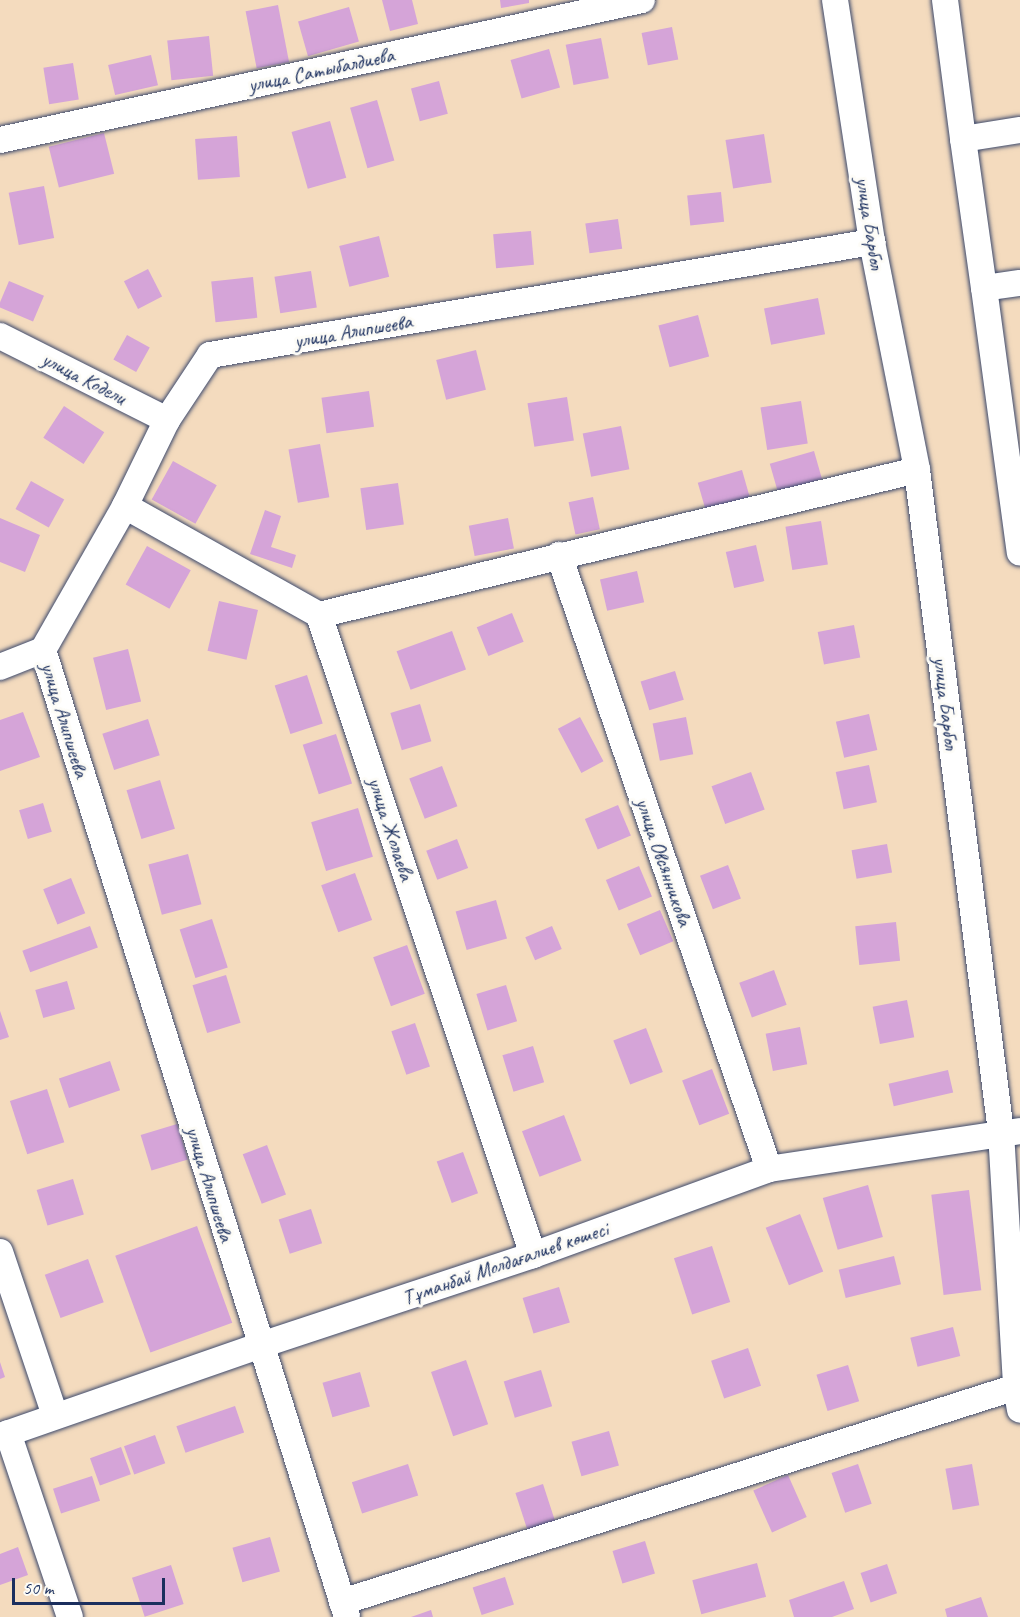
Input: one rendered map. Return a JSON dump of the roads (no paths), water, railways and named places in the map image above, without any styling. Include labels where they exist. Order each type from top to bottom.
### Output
[{"type":"street","name":"улица Сатыбалдиева","points":[[0,140],[642,0]]},
{"type":"street","name":"улица Барбол","points":[[835,0],[872,242],[916,470],[1010,1132],[1018,1399]]},
{"type":"street","points":[[945,0],[984,288],[1014,469],[1020,553]]},
{"type":"street","points":[[963,139],[1020,130]]},
{"type":"street","name":"улица Алипшеева","points":[[345,1610],[42,650],[125,506],[168,420],[210,355],[872,242]]},
{"type":"street","points":[[984,288],[1020,283]]},
{"type":"street","name":"улица Кодели","points":[[0,336],[168,420]]},
{"type":"street","points":[[125,506],[319,615],[916,470]]},
{"type":"street","name":"улица Овсянникова","points":[[559,555],[769,1169]]},
{"type":"street","name":"улица Жолаева","points":[[319,615],[533,1255]]},
{"type":"street","points":[[0,667],[42,650]]},
{"type":"street","name":"Тұманбай Молдағалиев көшесі","points":[[4,1435],[55,1415],[533,1255],[769,1169],[1010,1132]]},
{"type":"street","points":[[0,1252],[55,1415]]},
{"type":"street","points":[[345,1610],[1018,1399]]},
{"type":"street","points":[[4,1435],[69,1617]]}]
